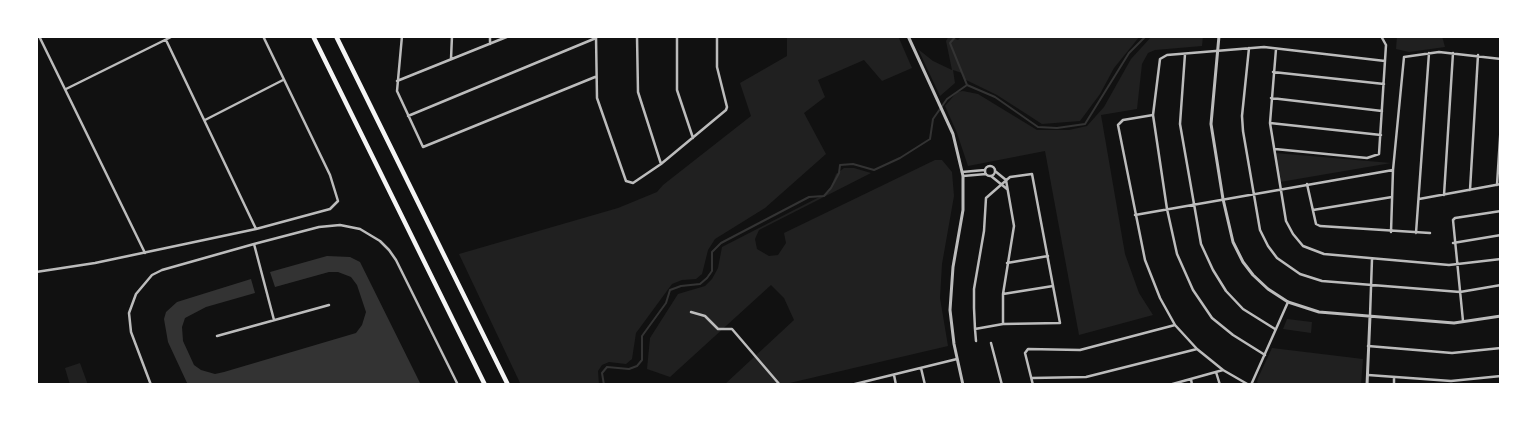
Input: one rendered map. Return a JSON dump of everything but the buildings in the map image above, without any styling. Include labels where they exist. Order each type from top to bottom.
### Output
[{"type":"highway","points":[[313,36],[485,385]]},
{"type":"highway","points":[[336,36],[508,385]]},
{"type":"street","points":[[39,36],[145,253]]},
{"type":"street","points":[[66,89],[173,36]]},
{"type":"street","points":[[36,272],[145,253],[256,229],[330,209],[338,201],[330,175],[263,36]]},
{"type":"street","points":[[402,36],[397,91],[423,147],[595,77]]},
{"type":"street","points":[[451,59],[452,36]]},
{"type":"street","points":[[490,36],[490,44]]},
{"type":"street","points":[[397,81],[509,36]]},
{"type":"street","points":[[637,36],[638,92],[661,164]]},
{"type":"street","points":[[677,36],[678,90],[693,138]]},
{"type":"street","points":[[408,116],[596,37],[596,98],[626,181],[633,183],[661,164],[727,107],[717,67],[717,36]]},
{"type":"street","points":[[908,36],[953,134],[963,176],[963,210],[950,291],[950,310],[963,385]]},
{"type":"street","points":[[1219,36],[1211,124],[1223,199],[1234,242],[1243,262],[1268,288],[1288,302],[1319,312],[1464,323],[1501,316]]},
{"type":"street","points":[[1275,149],[1372,158],[1381,151],[1386,42],[1381,36]]},
{"type":"street","points":[[166,40],[256,229]]},
{"type":"street","points":[[1249,48],[1242,116],[1260,230],[1268,246],[1289,267],[1300,274],[1322,281],[1460,292],[1501,285]]},
{"type":"street","points":[[1264,355],[1233,335],[1212,318],[1201,305],[1177,254],[1167,209],[1153,115],[1161,57],[1249,48],[1276,49],[1385,61]]},
{"type":"street","points":[[1276,49],[1270,122],[1286,221],[1302,246],[1324,254],[1456,265],[1501,259]]},
{"type":"street","points":[[1416,233],[1428,53]]},
{"type":"street","points":[[1391,232],[1402,61],[1408,55],[1428,53],[1453,53],[1501,58]]},
{"type":"street","points":[[1444,194],[1453,53]]},
{"type":"street","points":[[1185,54],[1180,124],[1201,244],[1213,270],[1226,291],[1243,309],[1275,329]]},
{"type":"street","points":[[1470,190],[1478,55]]},
{"type":"street","points":[[1273,72],[1384,84]]},
{"type":"street","points":[[205,120],[283,80]]},
{"type":"street","points":[[1271,98],[1382,111]]},
{"type":"street","points":[[1153,115],[1123,120],[1118,124],[1145,260],[1160,298],[1175,325],[1197,349],[1223,370],[1250,385],[1288,302]]},
{"type":"street","points":[[1270,122],[1382,135]]},
{"type":"street","points":[[1496,185],[1501,124]]},
{"type":"street","points":[[962,172],[985,170],[992,166],[1006,180],[1014,226],[1003,294],[1004,324]]},
{"type":"street","points":[[985,170],[986,174]]},
{"type":"street","points":[[991,176],[996,170]]},
{"type":"street","points":[[1135,215],[1281,188],[1394,170]]},
{"type":"street","points":[[963,176],[986,174],[1007,189]]},
{"type":"street","points":[[975,330],[1004,324],[1060,323],[1032,174],[1010,177],[986,198],[984,231],[976,268],[975,330],[976,341]]},
{"type":"street","points":[[1307,184],[1316,224],[1320,226],[1430,233]]},
{"type":"street","points":[[1419,199],[1501,184]]},
{"type":"street","points":[[1313,210],[1392,197]]},
{"type":"street","points":[[1464,323],[1453,243],[1452,220],[1501,211]]},
{"type":"street","points":[[151,385],[129,325],[130,308],[136,294],[152,275],[162,270],[328,225],[350,226],[380,241],[396,260],[458,385]]},
{"type":"street","points":[[1453,243],[1501,235]]},
{"type":"street","points":[[254,244],[274,320]]},
{"type":"street","points":[[1008,263],[1048,256]]},
{"type":"street","points":[[1367,385],[1372,258]]},
{"type":"street","points":[[1003,294],[1054,285]]},
{"type":"street","points":[[218,336],[329,305]]},
{"type":"street","points":[[691,312],[705,316],[718,329],[732,329],[780,385]]},
{"type":"street","points":[[1033,385],[1025,353],[1028,349],[1080,350],[1175,325]]},
{"type":"street","points":[[992,343],[1002,385]]},
{"type":"street","points":[[1368,346],[1452,353],[1501,348]]},
{"type":"street","points":[[1031,378],[1086,377],[1197,349]]},
{"type":"street","points":[[851,385],[957,359]]},
{"type":"street","points":[[922,368],[925,385]]},
{"type":"street","points":[[1169,385],[1223,370]]},
{"type":"street","points":[[1216,372],[1220,385]]},
{"type":"street","points":[[1367,374],[1451,383],[1501,376]]},
{"type":"street","points":[[894,375],[896,385]]},
{"type":"street","points":[[1394,377],[1394,385]]},
{"type":"street","points":[[1191,379],[1192,385]]},
{"type":"street","points":[[1424,380],[1424,385]]},
{"type":"street","points":[[1479,380],[1480,385]]},
{"type":"shaded area","points":[[787,36],[898,36],[912,68],[882,81],[864,60],[818,80],[825,97],[804,113],[826,154],[765,208],[715,239],[708,250],[702,274],[696,279],[682,280],[672,284],[636,333],[632,359],[626,364],[609,362],[602,365],[598,371],[599,385],[521,385],[459,254],[618,208],[657,192],[663,185],[751,116],[740,83],[787,56]]},
{"type":"shaded area","points":[[949,36],[958,40],[962,36],[1140,36],[1114,68],[1100,94],[1080,121],[1042,124],[997,95],[964,79],[962,73],[953,70],[955,83],[940,96],[918,49],[933,61],[952,70],[946,41]]},
{"type":"shaded area","points":[[1152,36],[1203,36],[1202,46],[1155,50],[1148,53],[1142,64],[1137,109],[1101,115],[1125,254],[1139,293],[1153,315],[1079,335],[1045,151],[968,166],[957,133],[945,106],[957,92],[963,91],[978,94],[1037,130],[1069,130],[1087,126],[1104,107],[1131,59]]},
{"type":"shaded area","points":[[1397,36],[1442,36],[1445,47],[1409,52],[1396,49]]},
{"type":"shaded area","points":[[1275,153],[1391,163],[1280,182]]},
{"type":"shaded area","points":[[935,160],[942,160],[952,172],[954,196],[942,264],[940,298],[948,346],[781,385],[724,385],[794,320],[784,298],[771,285],[670,377],[647,369],[650,338],[678,294],[705,286],[712,279],[718,268],[722,247],[829,192],[836,174],[844,168],[854,168],[871,173],[759,230],[755,239],[757,249],[769,256],[778,255],[786,243],[784,233]]},
{"type":"shaded area","points":[[327,256],[350,257],[360,262],[421,385],[188,385],[168,342],[164,319],[166,312],[177,302],[251,279],[255,293],[206,307],[185,318],[182,327],[183,341],[194,365],[201,370],[215,374],[224,372],[356,333],[362,325],[366,312],[357,285],[351,277],[338,272],[329,272],[275,287],[270,272]]},
{"type":"shaded area","points":[[1287,319],[1312,322],[1311,333],[1283,329]]},
{"type":"shaded area","points":[[1272,348],[1363,359],[1361,385],[1260,385],[1257,382],[1258,378]]},
{"type":"shaded area","points":[[80,363],[88,385],[70,385],[65,368]]},
{"type":"waterway","points":[[956,36],[950,43],[967,85]]},
{"type":"waterway","points":[[604,385],[602,373],[607,367],[629,369],[637,366],[642,360],[642,336],[666,303],[670,290],[681,286],[700,284],[707,278],[712,271],[712,252],[721,243],[809,197],[824,196],[839,173],[840,165],[853,164],[874,170],[900,158],[930,139],[933,119],[947,99],[967,85],[995,97],[1038,127],[1057,128],[1085,124],[1129,53],[1146,36]]}]
